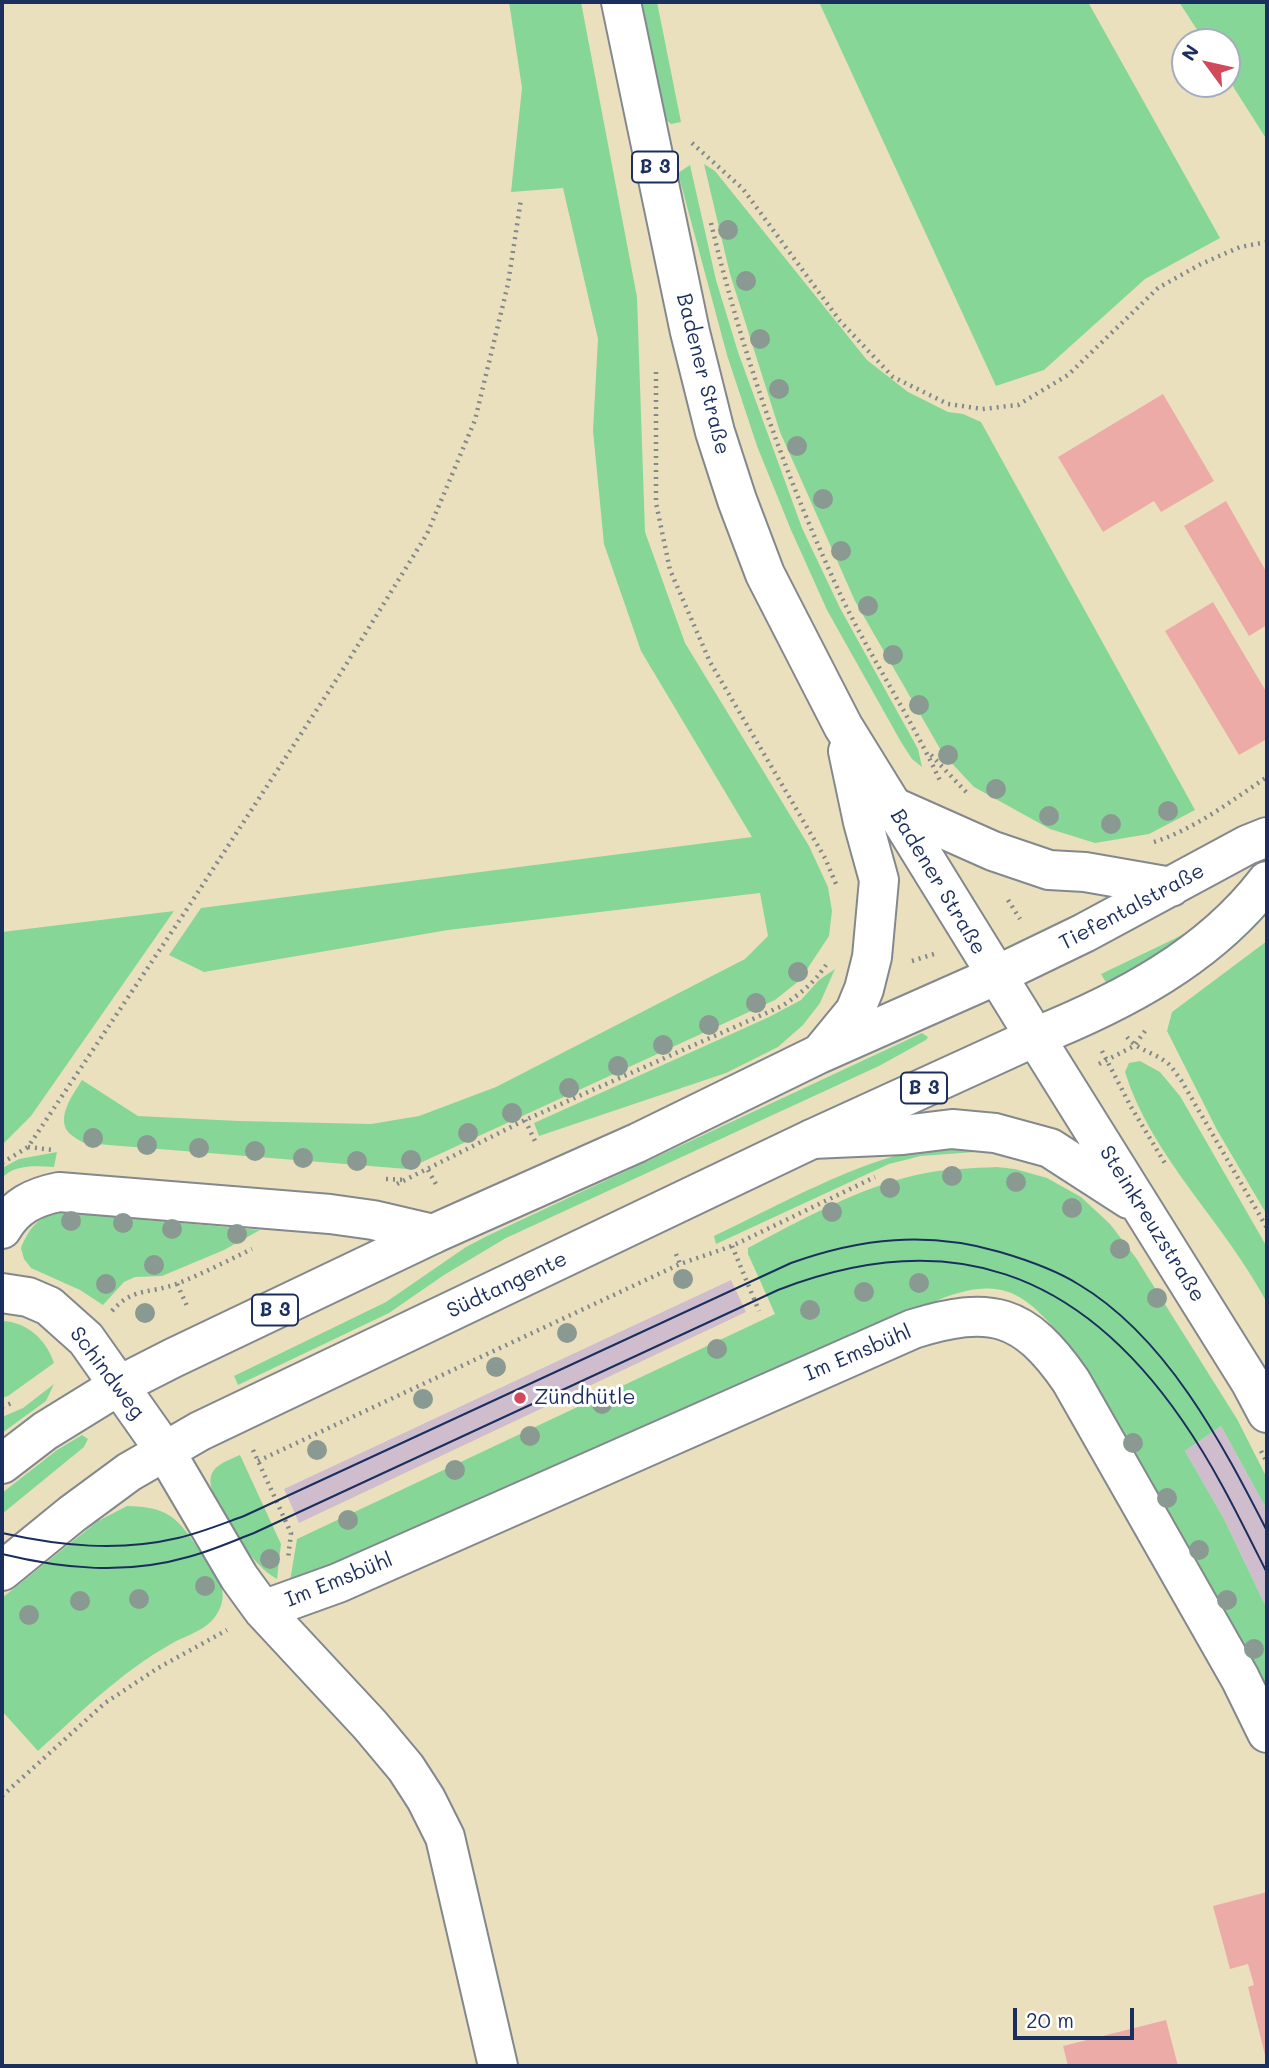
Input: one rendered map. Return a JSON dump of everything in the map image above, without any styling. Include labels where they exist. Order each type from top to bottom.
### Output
[{"type":"main road","name":"Badener Straße","points":[[621,2],[687,320],[716,432],[737,500],[765,574],[843,726],[1035,1037]]},
{"type":"main road","name":"Badener Straße","points":[[819,1054],[855,1011],[864,989],[872,957],[879,880],[863,822],[843,726]]},
{"type":"main road","points":[[894,807],[993,851],[1049,870],[1085,872],[1171,887]]},
{"type":"main road","name":"Tiefentalstraße","points":[[995,976],[1267,837]]},
{"type":"main road","points":[[1035,1037],[1084,1017],[1179,964],[1225,929],[1267,881]]},
{"type":"main road","name":"B 3","points":[[2,1464],[45,1432],[118,1386],[433,1234],[636,1143],[819,1054],[995,976]]},
{"type":"main road","name":"Südtangente","points":[[2,1572],[72,1514],[129,1472],[200,1430],[813,1139],[1035,1037]]},
{"type":"main road","name":"Steinkreuzstraße","points":[[1035,1037],[1251,1383],[1267,1413]]},
{"type":"main road","points":[[813,1139],[903,1135],[952,1129],[995,1133],[1050,1148],[1142,1208]]},
{"type":"main road","points":[[2,1230],[18,1208],[37,1196],[59,1192],[330,1214],[373,1220],[433,1234]]},
{"type":"main road","name":"Schindweg","points":[[2,1293],[28,1297],[49,1306],[86,1339],[165,1451],[239,1577],[262,1610],[370,1725],[426,1799],[445,1836],[498,2066]]},
{"type":"main road","name":"Im Emsbühl","points":[[262,1610],[338,1583],[914,1329],[942,1320],[988,1316],[1015,1325],[1037,1340],[1058,1362],[1071,1381],[1240,1678],[1267,1734]]},
{"type":"path","points":[[690,130],[695,156]]},
{"type":"path","points":[[733,177],[840,321],[893,377],[948,404],[982,409],[1018,405],[1068,375],[1158,288],[1201,264],[1240,247],[1267,242]]},
{"type":"path","points":[[2,1163],[28,1147],[193,901],[427,534],[475,420],[508,284],[521,199]]},
{"type":"path","points":[[708,210],[744,350],[808,525],[845,603],[926,748]]},
{"type":"path","points":[[1225,805],[1267,777]]},
{"type":"path","points":[[393,1186],[525,1120],[782,1006],[817,979],[827,964]]},
{"type":"path","points":[[1167,1166],[1131,1107],[1108,1060],[1134,1046],[1168,1063],[1181,1080],[1267,1228]]},
{"type":"path","points":[[525,1120],[535,1141]]},
{"type":"path","points":[[428,1170],[437,1186]]},
{"type":"path","points":[[258,1461],[680,1264],[732,1246],[781,1220],[887,1173]]},
{"type":"path","points":[[86,1339],[125,1297],[140,1290],[177,1284],[259,1246]]},
{"type":"path","points":[[732,1246],[759,1311]]},
{"type":"path","points":[[676,1254],[680,1264]]},
{"type":"path","points":[[2,1407],[22,1398]]},
{"type":"path","points":[[2,1796],[105,1703],[158,1668],[262,1610]]},
{"type":"shaded area","points":[[731,1280],[746,1312],[299,1523],[284,1489]]},
{"type":"shaded area","points":[[1221,1426],[1267,1510],[1267,1609],[1224,1519],[1185,1451]]},
{"type":"green space","points":[[509,2],[581,2],[637,297],[645,532],[685,643],[809,846],[828,887],[832,911],[829,936],[800,980],[775,1000],[407,1169],[84,1143],[69,1133],[64,1120],[67,1106],[82,1080],[138,1116],[371,1124],[419,1116],[496,1087],[745,959],[768,936],[760,893],[448,930],[204,972],[169,955],[201,908],[752,837],[641,651],[604,544],[593,431],[598,339],[563,188],[511,192],[522,88]]},
{"type":"green space","points":[[642,2],[657,2],[681,122],[671,124],[666,120]]},
{"type":"green space","points":[[819,2],[1088,2],[1220,238],[1145,279],[1044,370],[996,386]]},
{"type":"green space","points":[[1179,2],[1267,2],[1267,140],[1240,98],[1241,28],[1196,28]]},
{"type":"green space","points":[[704,164],[715,171],[867,360],[908,392],[948,412],[963,414],[981,422],[1195,810],[1149,834],[1095,843],[1050,829],[974,787],[943,754],[855,601],[780,432],[730,274]]},
{"type":"green space","points":[[690,165],[716,280],[738,352],[802,528],[840,608],[918,749],[922,767],[912,759],[901,742],[827,610],[757,446],[727,355],[678,173]]},
{"type":"green space","points":[[174,911],[31,1116],[2,1145],[2,932]]},
{"type":"green space","points":[[1219,914],[1218,923],[1107,984],[1101,974],[1174,939]]},
{"type":"green space","points":[[1267,941],[1267,1215],[1217,1130],[1167,1031],[1172,1012]]},
{"type":"green space","points":[[835,969],[820,1003],[803,1025],[778,1047],[726,1073],[539,1136],[534,1123],[769,1017],[801,1000],[819,980]]},
{"type":"green space","points":[[922,1033],[928,1037],[926,1040],[879,1066],[506,1238],[444,1275],[389,1313],[238,1385],[234,1376],[386,1302],[466,1247],[489,1235]]},
{"type":"green space","points":[[1140,1061],[1160,1072],[1180,1096],[1267,1247],[1267,1303],[1250,1274],[1152,1133],[1125,1072],[1129,1063]]},
{"type":"green space","points":[[926,1148],[980,1148],[975,1152],[921,1156],[889,1164],[716,1244],[714,1236],[818,1186],[872,1163]]},
{"type":"green space","points":[[57,1152],[54,1167],[19,1168],[2,1178],[2,1168],[19,1159]]},
{"type":"green space","points":[[997,1167],[1047,1178],[1081,1197],[1110,1224],[1136,1258],[1237,1419],[1267,1478],[1267,1510],[1221,1426],[1185,1451],[1224,1519],[1267,1609],[1267,1710],[1075,1356],[1042,1315],[1014,1294],[995,1289],[974,1289],[943,1298],[483,1510],[290,1581],[297,1539],[775,1314],[748,1254],[748,1248],[830,1206],[894,1181],[936,1171]]},
{"type":"green space","points":[[59,1212],[260,1230],[224,1250],[162,1276],[135,1277],[124,1282],[103,1305],[80,1290],[31,1268],[24,1259],[21,1248],[31,1229],[40,1220]]},
{"type":"green space","points":[[2,1321],[20,1325],[34,1333],[46,1346],[54,1363],[2,1398]]},
{"type":"green space","points":[[54,1384],[46,1401],[2,1433],[2,1417],[23,1408]]},
{"type":"green space","points":[[82,1435],[88,1439],[84,1447],[2,1514],[2,1493],[57,1450]]},
{"type":"green space","points":[[240,1455],[281,1544],[277,1579],[250,1554],[212,1491],[213,1471]]},
{"type":"green space","points":[[127,1506],[162,1511],[177,1521],[216,1574],[223,1595],[219,1611],[208,1624],[195,1633],[171,1644],[135,1667],[38,1751],[2,1711],[2,1598],[98,1521]]},
{"type":"building","points":[[1163,394],[1214,481],[1161,512],[1154,501],[1103,532],[1058,457]]},
{"type":"building","points":[[1226,501],[1267,573],[1267,625],[1249,636],[1184,526]]},
{"type":"building","points":[[1213,602],[1267,693],[1267,739],[1239,755],[1165,631]]},
{"type":"building","points":[[1267,1892],[1266,2059],[1248,1987],[1254,1985],[1248,1964],[1230,1969],[1213,1906]]},
{"type":"building","points":[[1166,2020],[1178,2066],[1068,2066],[1063,2046]]},
{"type":"tram line","points":[[2,1533],[68,1544],[112,1546],[156,1542],[203,1531],[244,1516],[791,1263],[843,1248],[894,1240],[946,1241],[1000,1252],[1050,1269],[1110,1306],[1165,1362],[1189,1394],[1231,1463],[1267,1531]]},
{"type":"tram line","points":[[2,1554],[72,1566],[118,1568],[165,1563],[205,1552],[254,1533],[778,1290],[840,1271],[899,1262],[954,1263],[1006,1274],[1054,1296],[1099,1328],[1142,1369],[1182,1420],[1217,1475],[1267,1573]]},
{"type":"place","name":"Zündhütle","points":[[520,1398]]}]
